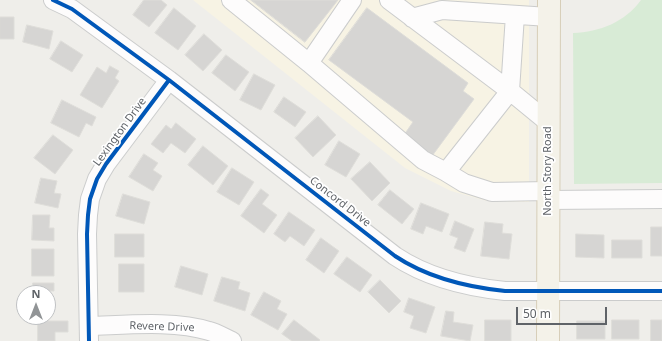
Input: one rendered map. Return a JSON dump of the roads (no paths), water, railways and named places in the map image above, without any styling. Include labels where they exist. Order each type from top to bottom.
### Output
[{"type":"main road","name":"North Story Road","points":[[548,341],[549,9]]},
{"type":"street","name":"Concord Drive","points":[[53,0],[72,9],[169,80],[405,263],[421,271],[457,284],[505,291],[662,291]]},
{"type":"street","points":[[231,0],[309,63],[423,160],[464,183],[492,192],[548,196],[662,199]]},
{"type":"street","points":[[309,63],[352,0]]},
{"type":"street","points":[[394,2],[412,18],[510,92],[548,123]]},
{"type":"street","points":[[412,18],[442,10],[493,7],[515,15],[549,9]]},
{"type":"street","points":[[446,172],[510,92],[515,15]]},
{"type":"street","name":"Lexington Drive","points":[[89,333],[87,234],[90,199],[97,179],[106,164],[169,80]]},
{"type":"street","name":"Revere Drive","points":[[89,333],[166,325],[192,326],[210,331],[232,341]]}]
